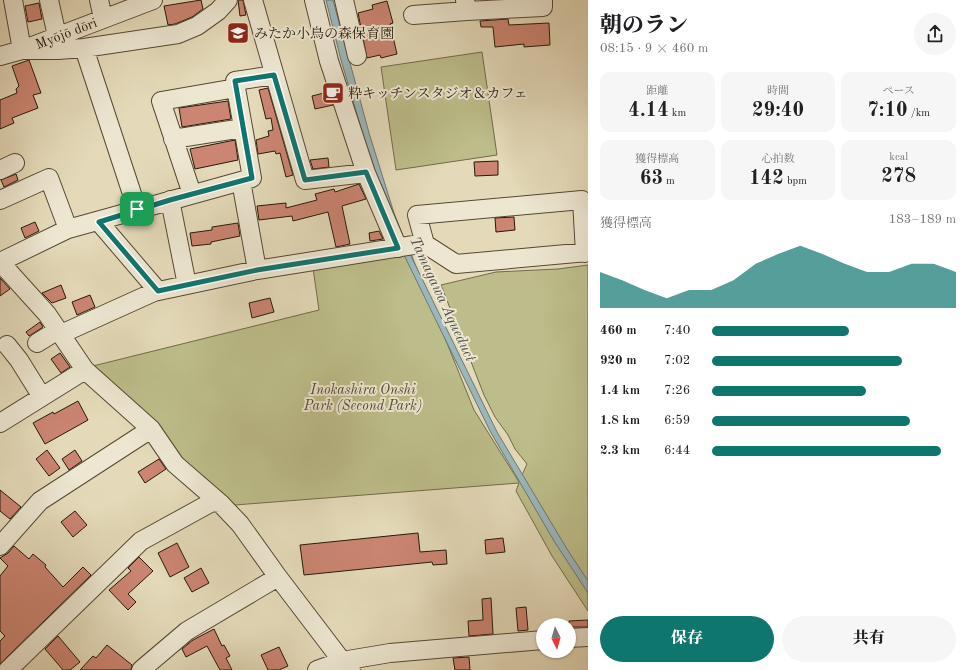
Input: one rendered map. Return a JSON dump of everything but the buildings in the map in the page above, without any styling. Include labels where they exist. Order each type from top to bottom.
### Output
[{"type":"street","points":[[13,0],[22,50],[84,48],[178,34],[197,26],[218,11],[228,0]]},
{"type":"street","points":[[49,0],[57,36]]},
{"type":"street","points":[[98,0],[103,18]]},
{"type":"street","points":[[253,0],[305,180],[366,172]]},
{"type":"street","points":[[314,0],[329,61],[366,172],[411,246]]},
{"type":"street","points":[[344,0],[357,56]]},
{"type":"street","points":[[413,15],[466,6],[543,7],[543,0]]},
{"type":"street","name":"Myōjō dōri","points":[[0,56],[22,50],[150,1]]},
{"type":"street","points":[[84,48],[137,209]]},
{"type":"street","points":[[274,75],[235,81],[252,178],[137,209],[99,222],[68,229],[0,262],[47,314],[85,370],[151,429],[175,464],[220,503],[240,524],[278,577],[347,665]]},
{"type":"street","points":[[192,194],[160,101],[236,88]]},
{"type":"street","points":[[173,139],[243,128]]},
{"type":"street","points":[[0,200],[49,178],[68,229]]},
{"type":"street","points":[[241,181],[257,270]]},
{"type":"street","points":[[170,200],[186,285]]},
{"type":"street","points":[[37,343],[59,332],[158,291],[257,270],[411,246],[456,264],[586,253],[582,200],[417,215],[411,246]]},
{"type":"street","points":[[99,222],[158,291]]},
{"type":"street","points":[[7,345],[19,360],[42,397]]},
{"type":"street","points":[[0,423],[85,370]]},
{"type":"street","points":[[0,546],[40,501],[151,429]]},
{"type":"street","points":[[8,670],[141,541],[212,502],[220,503]]},
{"type":"street","points":[[141,670],[187,631],[278,577]]},
{"type":"street","points":[[576,638],[588,637]]},
{"type":"street","points":[[317,670],[347,665],[390,653],[536,641]]},
{"type":"green space","points":[[482,52],[497,155],[396,170],[381,67]]},
{"type":"green space","name":"Inokashira Onshi Park (Second Park)","points":[[409,249],[474,410],[519,482],[527,464],[515,449],[508,435],[495,417],[484,395],[441,285],[496,272],[558,269],[588,265],[588,611],[552,556],[516,491],[519,483],[209,507],[93,366],[319,310],[313,268]]},
{"type":"water","points":[[326,0],[333,0],[369,133],[394,213],[410,254],[497,432],[567,549],[588,581],[588,593],[554,541],[490,431],[404,255],[376,179],[341,60]]},
{"type":"place","name":"みたか小鳥の森保育園","points":[[238,33]]},
{"type":"place","name":"粋キッチンスタジオ＆カフェ","points":[[333,93]]},
{"type":"route","points":[[274,75],[305,180],[366,172],[398,248],[257,270],[158,291],[99,222],[137,209],[252,178],[235,81],[274,75]]},
{"type":"water label","name":"Tamagawa Aqueduct","points":[[443,299]]}]
